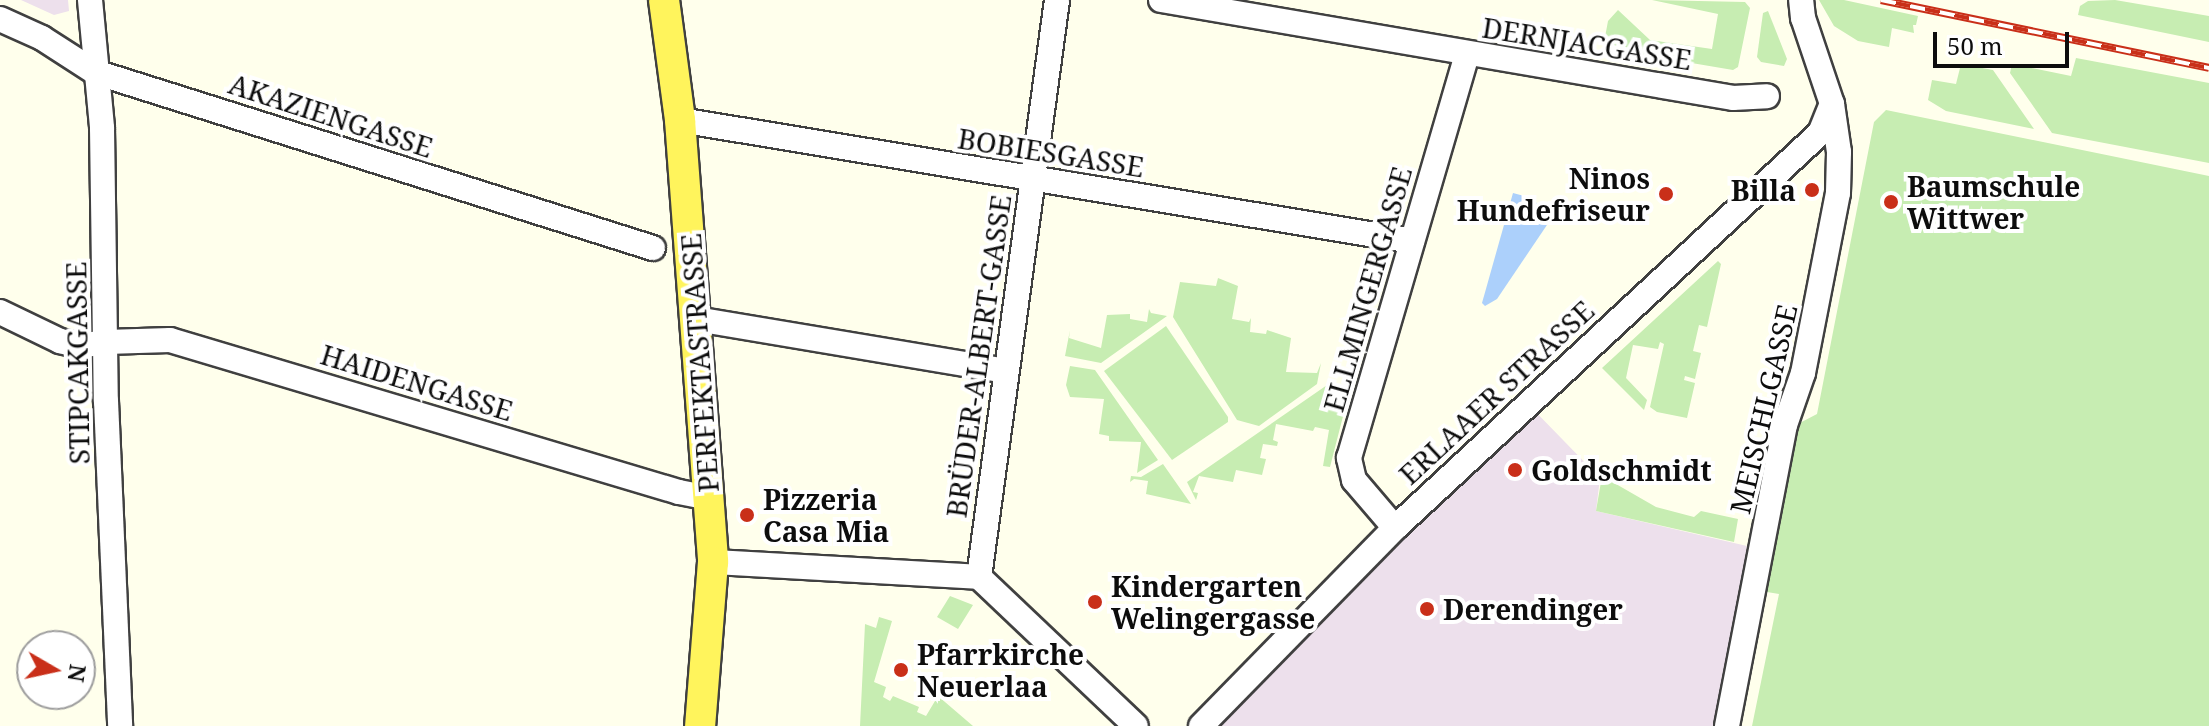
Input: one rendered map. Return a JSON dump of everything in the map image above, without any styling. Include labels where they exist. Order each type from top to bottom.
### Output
[{"type":"main road","name":"PERFEKTASTRASSE","points":[[664,0],[680,120],[713,562],[700,726]]},
{"type":"street","name":"STIPCAKGASSE","points":[[90,0],[102,128],[106,342],[120,726]]},
{"type":"street","name":"BRÜDER-ALBERT-GASSE","points":[[979,577],[1057,0]]},
{"type":"street","name":"DERNJACGASSE","points":[[1161,0],[1733,98],[1767,96]]},
{"type":"street","name":"MEISCHLGASSE","points":[[1727,726],[1785,425],[1803,373],[1835,217],[1840,168],[1832,104],[1798,6]]},
{"type":"street","name":"AKAZIENGASSE","points":[[0,19],[42,38],[95,72],[653,248]]},
{"type":"street","name":"ELLMINGERGASSE","points":[[1395,528],[1354,480],[1349,458],[1467,54]]},
{"type":"street","name":"ERLAAER STRASSE","points":[[1201,726],[1395,528],[1820,133],[1832,104]]},
{"type":"street","name":"BOBIESGASSE","points":[[680,120],[1412,241]]},
{"type":"street","name":"HAIDENGASSE","points":[[0,312],[60,341],[80,346],[170,340],[679,492],[709,498]]},
{"type":"street","points":[[696,319],[1006,371]]},
{"type":"street","points":[[713,562],[979,577],[1136,726]]},
{"type":"shaded area","points":[[21,0],[68,0],[69,11],[54,15]]},
{"type":"shaded area","points":[[1527,403],[1600,478],[1596,511],[1747,546],[1719,726],[1201,726]]},
{"type":"green space","points":[[1652,0],[1745,2],[1750,8],[1738,67],[1733,70],[1603,48],[1608,21],[1618,10],[1650,40],[1712,49],[1718,14]]},
{"type":"green space","points":[[1819,0],[1844,0],[1918,16],[1916,25],[1913,25],[1914,33],[1892,28],[1889,47],[1858,41],[1834,26]]},
{"type":"green space","points":[[2115,0],[2209,16],[2209,42],[2078,15],[2080,6],[2088,1]]},
{"type":"green space","points":[[1768,11],[1787,59],[1784,66],[1761,62],[1757,57],[1763,13]]},
{"type":"green space","points":[[2076,58],[2209,83],[2209,163],[2052,133],[2010,73],[2012,64],[2071,76]]},
{"type":"green space","points":[[1961,64],[1993,70],[2034,129],[1946,111],[1928,100],[1932,80],[1956,84]]},
{"type":"green space","points":[[1886,110],[2209,176],[2209,726],[1752,726],[1779,594],[1761,591],[1794,426],[1817,414],[1874,122]]},
{"type":"green space","points":[[1718,261],[1721,264],[1707,327],[1699,325],[1693,351],[1701,353],[1695,379],[1685,376],[1684,380],[1695,383],[1687,418],[1657,412],[1650,407],[1664,344],[1660,342],[1658,349],[1633,345],[1626,378],[1647,400],[1644,410],[1602,368]]},
{"type":"green space","points":[[1218,278],[1238,286],[1232,319],[1249,322],[1251,318],[1250,332],[1266,334],[1267,330],[1291,338],[1286,372],[1317,373],[1321,363],[1317,384],[1259,426],[1237,420],[1173,317],[1180,282],[1216,286]]},
{"type":"green space","points":[[1149,309],[1151,313],[1167,316],[1101,363],[1065,356],[1070,330],[1069,338],[1101,348],[1107,315],[1130,314],[1130,319],[1147,322]]},
{"type":"green space","points":[[1166,326],[1228,417],[1228,422],[1172,460],[1104,371]]},
{"type":"green space","points":[[1070,366],[1095,370],[1158,460],[1137,473],[1141,442],[1109,441],[1109,436],[1099,434],[1104,399],[1070,397],[1066,385]]},
{"type":"green space","points":[[1330,383],[1328,397],[1344,401],[1350,389],[1330,467],[1323,466],[1329,430],[1315,427],[1313,431],[1276,424],[1273,440],[1278,442],[1277,446],[1263,444],[1260,458],[1266,459],[1262,475],[1236,470],[1233,482],[1199,476],[1193,492],[1198,493],[1196,500],[1187,482]]},
{"type":"green space","points":[[1163,464],[1191,504],[1146,494],[1148,481],[1134,479],[1130,482],[1131,476],[1141,477]]},
{"type":"green space","points":[[1602,476],[1656,507],[1694,517],[1701,511],[1738,519],[1734,542],[1596,511]]},
{"type":"green space","points":[[950,596],[973,605],[958,629],[937,617]]},
{"type":"green space","points":[[879,617],[892,621],[874,682],[886,687],[883,697],[890,701],[893,696],[919,707],[917,712],[926,716],[938,696],[973,726],[860,726],[865,624],[876,628]]},
{"type":"water","points":[[1513,193],[1532,198],[1551,219],[1497,299],[1485,306],[1482,303]]},
{"type":"railway","points":[[1881,0],[2209,68]]},
{"type":"place","name":"Billa","points":[[1812,190]]},
{"type":"place","name":"Ninos Hundefriseur","points":[[1666,194]]},
{"type":"place","name":"Baumschule Wittwer","points":[[1891,202]]},
{"type":"place","name":"Goldschmidt","points":[[1515,470]]},
{"type":"place","name":"Pizzeria Casa Mia","points":[[747,515]]},
{"type":"place","name":"Kindergarten Welingergasse","points":[[1095,602]]},
{"type":"place","name":"Derendinger","points":[[1427,609]]},
{"type":"place","name":"Pfarrkirche Neuerlaa","points":[[901,670]]}]
